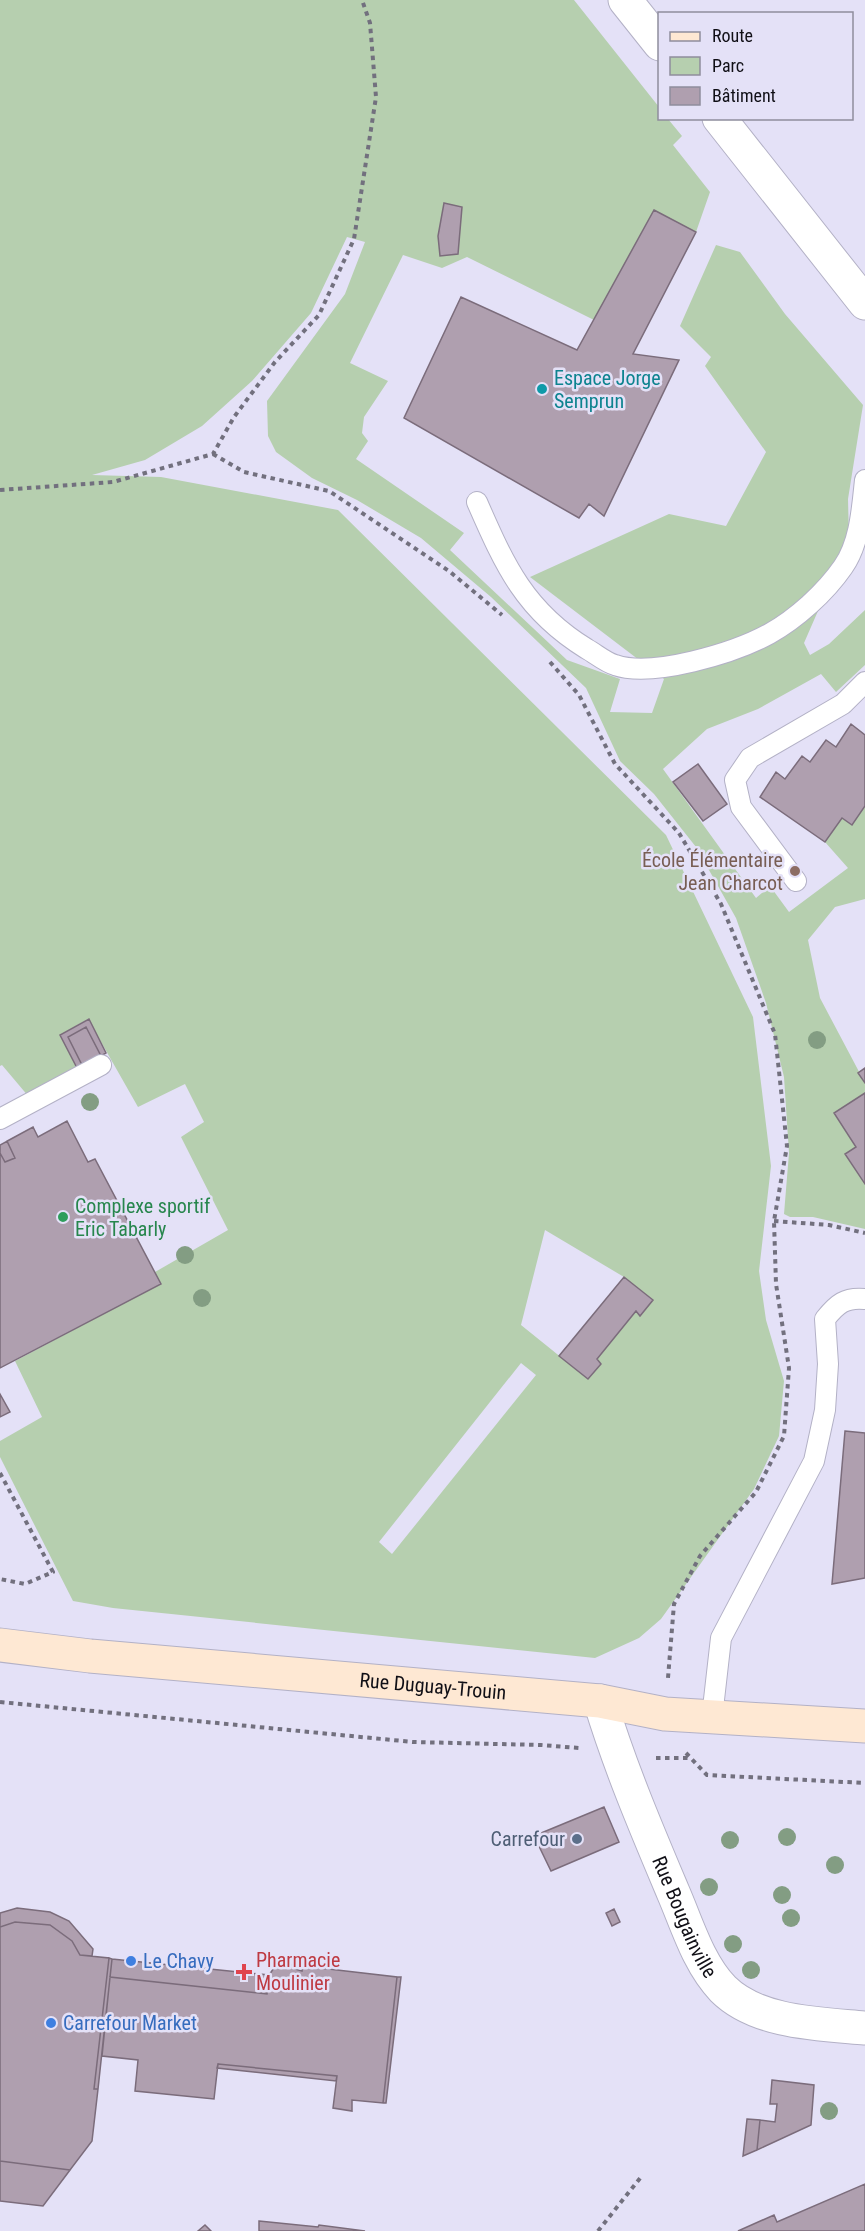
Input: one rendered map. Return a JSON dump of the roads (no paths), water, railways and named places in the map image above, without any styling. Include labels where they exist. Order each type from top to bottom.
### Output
[{"type":"main road","name":"Rue Duguay-Trouin","points":[[0,1645],[90,1656],[600,1701],[665,1714],[865,1726]]},
{"type":"street","points":[[625,0],[658,41]]},
{"type":"street","points":[[720,120],[865,303]]},
{"type":"street","name":"Rue Bougainville","points":[[600,1701],[618,1763],[699,1954],[723,1989],[759,2012],[799,2022],[865,2028]]},
{"type":"lane","points":[[477,502],[502,561],[534,606],[570,638],[614,665],[651,670],[706,658],[768,634],[809,604],[844,566],[861,524],[865,480]]},
{"type":"lane","points":[[796,881],[741,807],[735,780],[750,758],[843,704],[865,682]]},
{"type":"lane","points":[[0,1119],[101,1065]]},
{"type":"lane","points":[[712,1717],[721,1638],[814,1461],[825,1410],[828,1364],[825,1319],[837,1303],[852,1298],[865,1299]]},
{"type":"place","name":"Espace Jorge Semprun","points":[[542,389]]},
{"type":"place","name":"École Élémentaire Jean Charcot","points":[[795,871]]},
{"type":"place","name":"Complexe sportif Eric Tabarly","points":[[63,1217]]},
{"type":"place","name":"Carrefour","points":[[577,1839]]},
{"type":"place","name":"Le Chavy","points":[[131,1961]]},
{"type":"place","name":"Pharmacie Moulinier","points":[[244,1972]]},
{"type":"place","name":"Carrefour Market","points":[[51,2023]]}]
